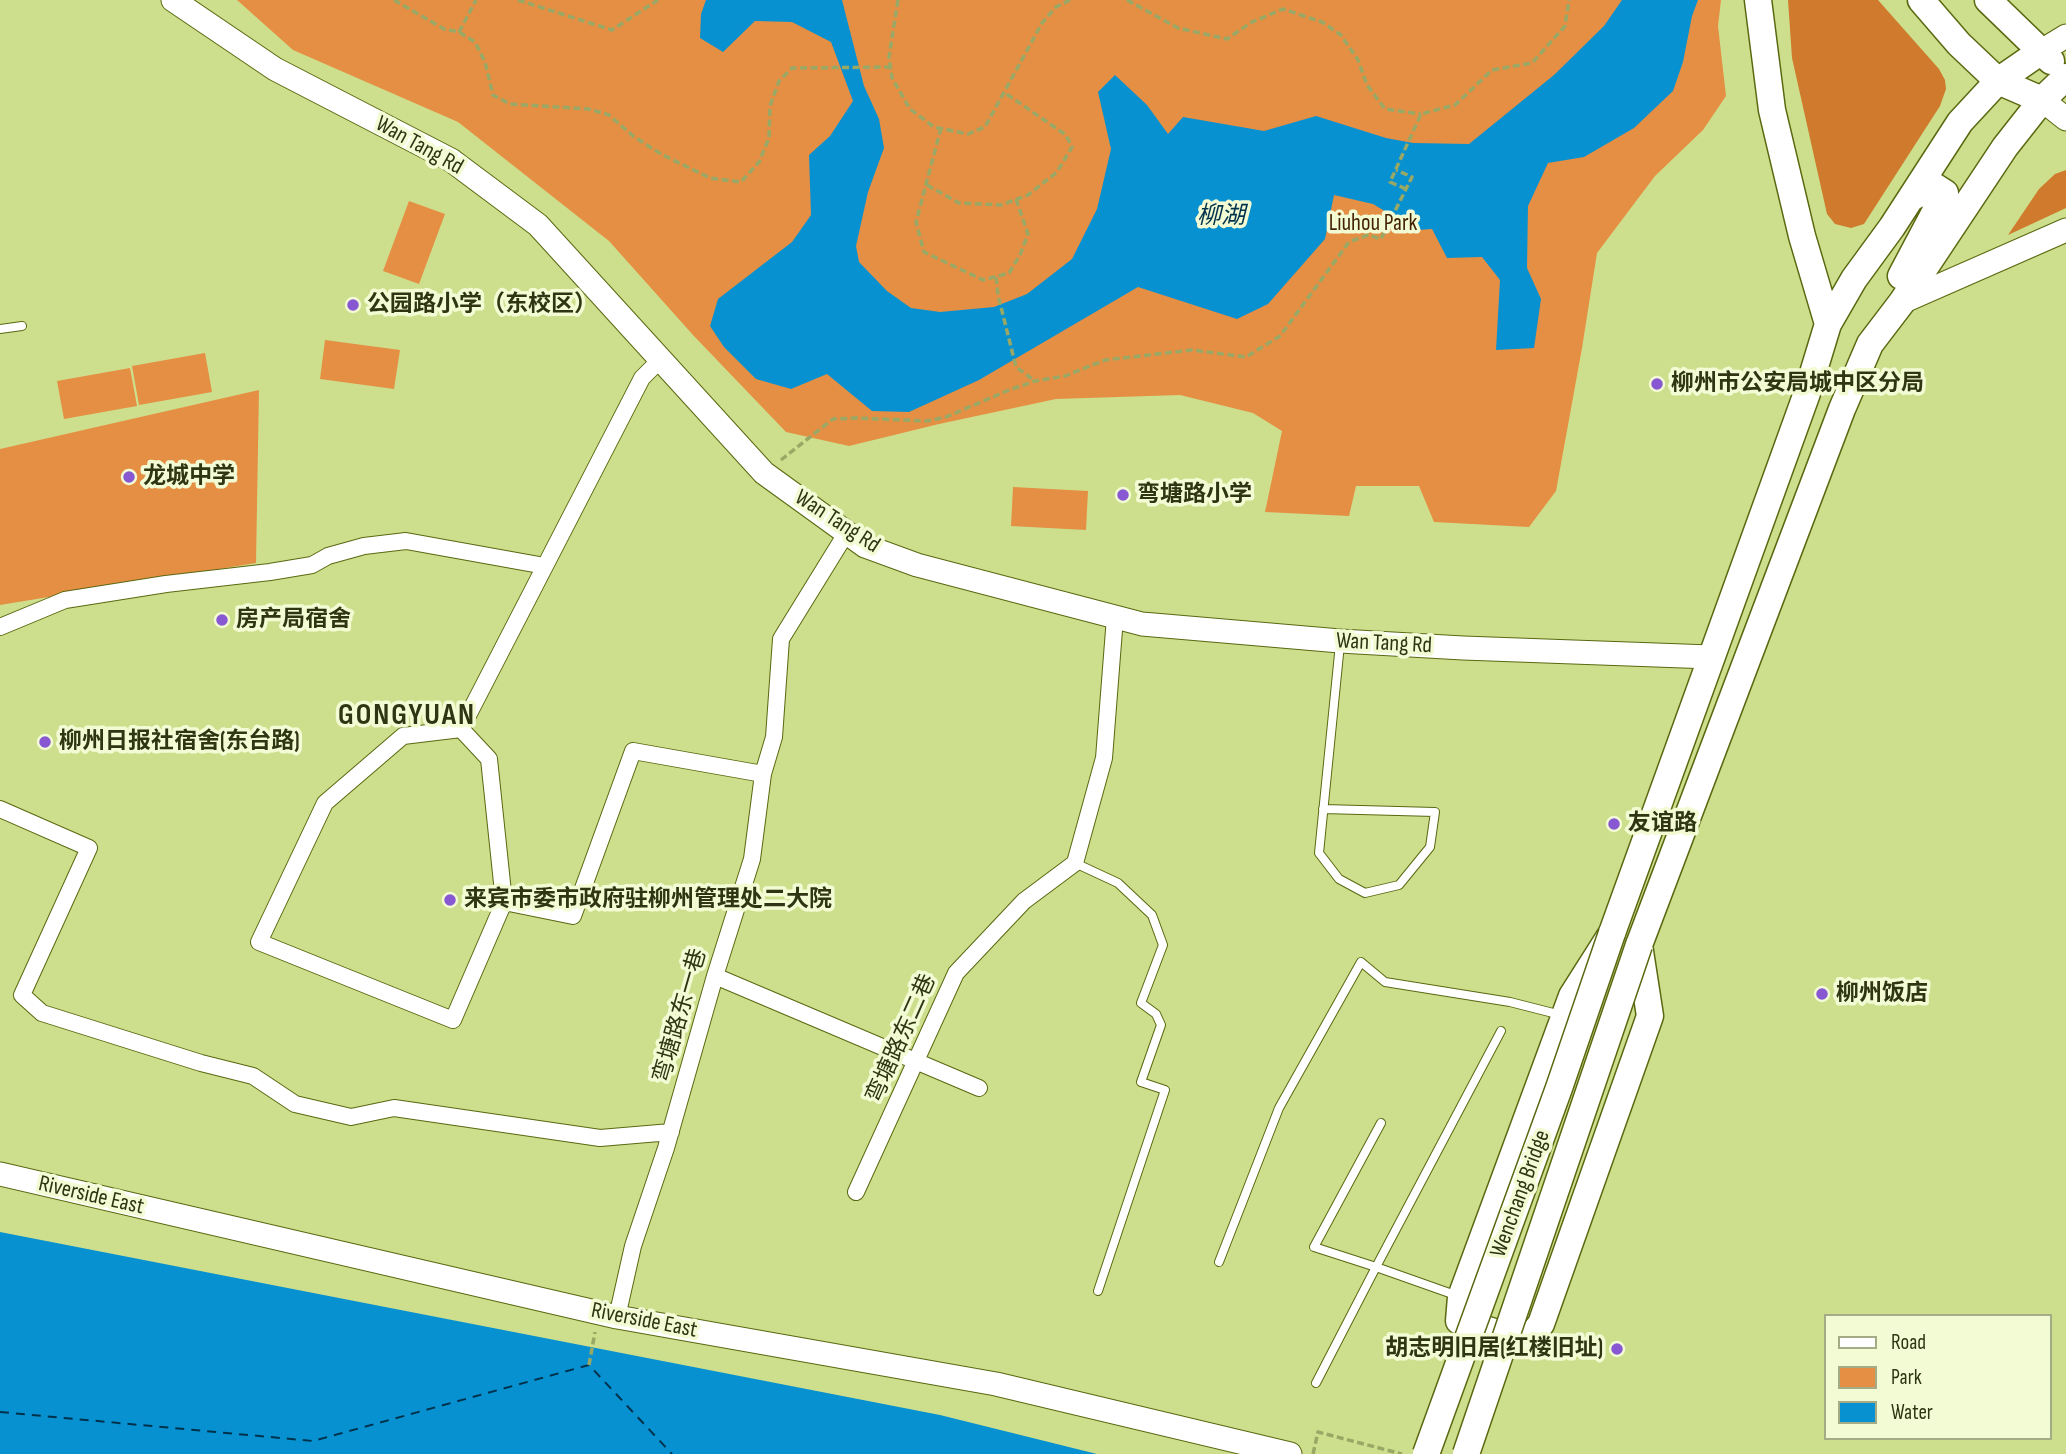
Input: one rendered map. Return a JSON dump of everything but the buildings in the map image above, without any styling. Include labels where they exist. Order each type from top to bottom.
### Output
[{"type":"main road","points":[[1758,0],[1772,110],[1802,236],[1828,324]]},
{"type":"main road","points":[[1921,0],[1959,44],[1998,81],[2042,100]]},
{"type":"main road","points":[[1870,344],[1902,302],[2005,147],[2042,100],[2066,75],[1988,0]]},
{"type":"main road","points":[[1639,946],[1650,1016],[1541,1324],[1525,1342],[1460,1321],[1461,1297],[1564,1016],[1572,996],[1612,933],[1807,393],[1828,324],[1854,279],[1961,122],[1998,81],[2040,51]]},
{"type":"main road","points":[[1870,344],[1873,328],[1945,193],[1934,186],[1911,198]]},
{"type":"main road","name":"Wenchang Bridge","points":[[1466,1454],[1639,946],[1842,409],[1870,344]]},
{"type":"main road","name":"Wenchang Bridge","points":[[1426,1454],[1559,1088],[1612,933]]},
{"type":"street","name":"Wan Tang Rd","points":[[173,0],[275,69],[451,160],[538,225],[764,473],[865,546],[917,565],[1142,624],[1340,641],[1711,657]]},
{"type":"street","points":[[2040,51],[2066,36]]},
{"type":"street","points":[[2042,100],[2066,119]]},
{"type":"street","points":[[1902,302],[2066,230]]},
{"type":"street","points":[[461,729],[642,378],[661,359]]},
{"type":"street","name":"弯塘路东一巷","points":[[608,1315],[671,1132],[715,975],[752,859],[763,775],[774,737],[781,639],[846,532]]},
{"type":"street","points":[[0,627],[65,600],[312,565],[328,556],[406,541],[545,566]]},
{"type":"street","points":[[1075,863],[1104,758],[1115,617]]},
{"type":"street","points":[[461,729],[489,759],[504,902],[453,1020],[259,942],[325,803],[403,736],[461,729]]},
{"type":"street","points":[[504,902],[573,916],[633,751],[763,775]]},
{"type":"street","points":[[0,809],[89,848],[22,995],[42,1013],[201,1063],[253,1076],[295,1104],[351,1116],[394,1108],[600,1138],[671,1132]]},
{"type":"street","name":"弯塘路东二巷","points":[[856,1192],[956,973],[1024,901],[1075,863]]},
{"type":"street","points":[[715,975],[979,1088]]},
{"type":"street","name":"Riverside East","points":[[0,1174],[608,1315],[996,1384],[1290,1454]]},
{"type":"lane","points":[[0,329],[22,326]]},
{"type":"lane","points":[[1323,809],[1435,812],[1430,847],[1399,885],[1365,893],[1339,879],[1319,853],[1323,809],[1340,641]]},
{"type":"lane","points":[[1075,863],[1118,884],[1152,915],[1163,945],[1141,1003],[1156,1014],[1161,1025],[1141,1082],[1165,1090],[1098,1291]]},
{"type":"lane","points":[[1219,1262],[1279,1108],[1360,962],[1385,982],[1510,1002],[1564,1016]]},
{"type":"lane","points":[[1316,1383],[1501,1031]]},
{"type":"lane","points":[[1381,1123],[1314,1247],[1461,1297]]},
{"type":"path","points":[[394,0],[444,29],[459,32],[475,42],[485,62],[493,95],[510,104],[589,109],[610,114],[632,136],[710,178],[741,181],[759,162],[769,138],[770,106],[779,81],[792,68],[891,66]]},
{"type":"path","points":[[459,32],[476,0]]},
{"type":"path","points":[[518,0],[612,30],[658,0]]},
{"type":"path","points":[[898,0],[889,57],[892,78],[910,110],[934,127],[968,134],[985,127],[1042,23],[1056,8],[1070,0]]},
{"type":"path","points":[[1127,0],[1178,28],[1227,39],[1251,22],[1283,9],[1322,22],[1341,34],[1358,60],[1367,85],[1385,109],[1420,114],[1455,106],[1492,70],[1532,63],[1565,26],[1569,0]]},
{"type":"path","points":[[927,185],[959,203],[1002,205],[1028,195],[1057,172],[1072,146],[1066,135],[1005,93]]},
{"type":"path","points":[[1406,189],[1390,182],[1420,114]]},
{"type":"path","points":[[941,128],[916,222],[924,252],[983,281],[1009,273],[1028,234],[1016,200]]},
{"type":"path","points":[[764,473],[833,419],[927,422],[946,417],[982,400],[1035,382],[1065,376],[1105,360],[1192,350],[1246,357],[1280,336],[1349,242],[1368,235],[1381,239],[1412,177],[1396,170]]},
{"type":"path","points":[[996,277],[1016,367],[1035,382]]},
{"type":"path","points":[[589,1365],[608,1315]]},
{"type":"path","points":[[1313,1454],[1318,1432],[1402,1454]]},
{"type":"green space","name":"Liuhou Park","points":[[237,0],[1721,0],[1718,26],[1726,96],[1703,130],[1655,176],[1597,253],[1556,491],[1529,527],[1434,522],[1419,486],[1356,486],[1349,516],[1265,512],[1282,431],[1253,413],[1180,395],[1056,399],[849,446],[786,432],[693,335],[609,241],[458,122],[293,50]]},
{"type":"green space","points":[[409,201],[445,214],[419,284],[383,271]]},
{"type":"green space","points":[[325,340],[400,350],[394,389],[320,379]]},
{"type":"green space","points":[[205,353],[212,392],[139,405],[132,366]]},
{"type":"green space","points":[[130,368],[137,406],[64,419],[57,381]]},
{"type":"green space","points":[[259,390],[256,563],[0,605],[0,449]]},
{"type":"green space","points":[[1013,487],[1088,491],[1086,530],[1011,526]]},
{"type":"shaded area","points":[[1788,0],[1878,0],[1939,69],[1945,80],[1946,89],[1940,106],[1864,224],[1851,228],[1835,224],[1827,214],[1792,58]]},
{"type":"shaded area","points":[[2066,170],[2066,208],[2008,235],[2039,189],[2055,174]]},
{"type":"water","name":"柳湖","points":[[706,0],[842,0],[864,86],[879,119],[884,148],[868,192],[856,246],[859,262],[887,291],[911,308],[940,312],[994,307],[1027,294],[1072,259],[1097,209],[1111,149],[1098,92],[1115,75],[1147,105],[1168,134],[1183,117],[1264,131],[1316,116],[1386,138],[1413,143],[1469,144],[1554,75],[1604,26],[1622,0],[1698,0],[1673,91],[1634,128],[1584,157],[1548,163],[1528,206],[1527,268],[1541,299],[1534,348],[1496,350],[1500,280],[1482,257],[1447,258],[1432,229],[1404,231],[1393,216],[1373,204],[1334,195],[1325,239],[1268,304],[1237,319],[1138,287],[979,380],[909,412],[872,411],[827,374],[791,389],[756,379],[724,347],[710,326],[718,299],[792,242],[811,215],[809,155],[830,136],[853,101],[831,42],[792,22],[755,21],[723,52],[700,38],[701,14]]},
{"type":"water","points":[[0,1232],[940,1415],[1097,1454],[0,1454]]},
{"type":"ferry route","points":[[0,1412],[313,1441],[589,1365],[672,1454]]},
{"type":"place","name":"公园路小学（东校区）","points":[[353,305]]},
{"type":"place","name":"柳州市公安局城中区分局","points":[[1657,384]]},
{"type":"place","name":"龙城中学","points":[[129,477]]},
{"type":"place","name":"弯塘路小学","points":[[1123,495]]},
{"type":"place","name":"房产局宿舍","points":[[222,620]]},
{"type":"place","name":"柳州日报社宿舍(东台路)","points":[[45,742]]},
{"type":"place","name":"友谊路","points":[[1614,824]]},
{"type":"place","name":"来宾市委市政府驻柳州管理处二大院","points":[[450,900]]},
{"type":"place","name":"柳州饭店","points":[[1822,994]]},
{"type":"place","name":"胡志明旧居(红楼旧址)","points":[[1617,1349]]},
{"type":"district","name":"GONGYUAN","points":[[407,716]]}]
